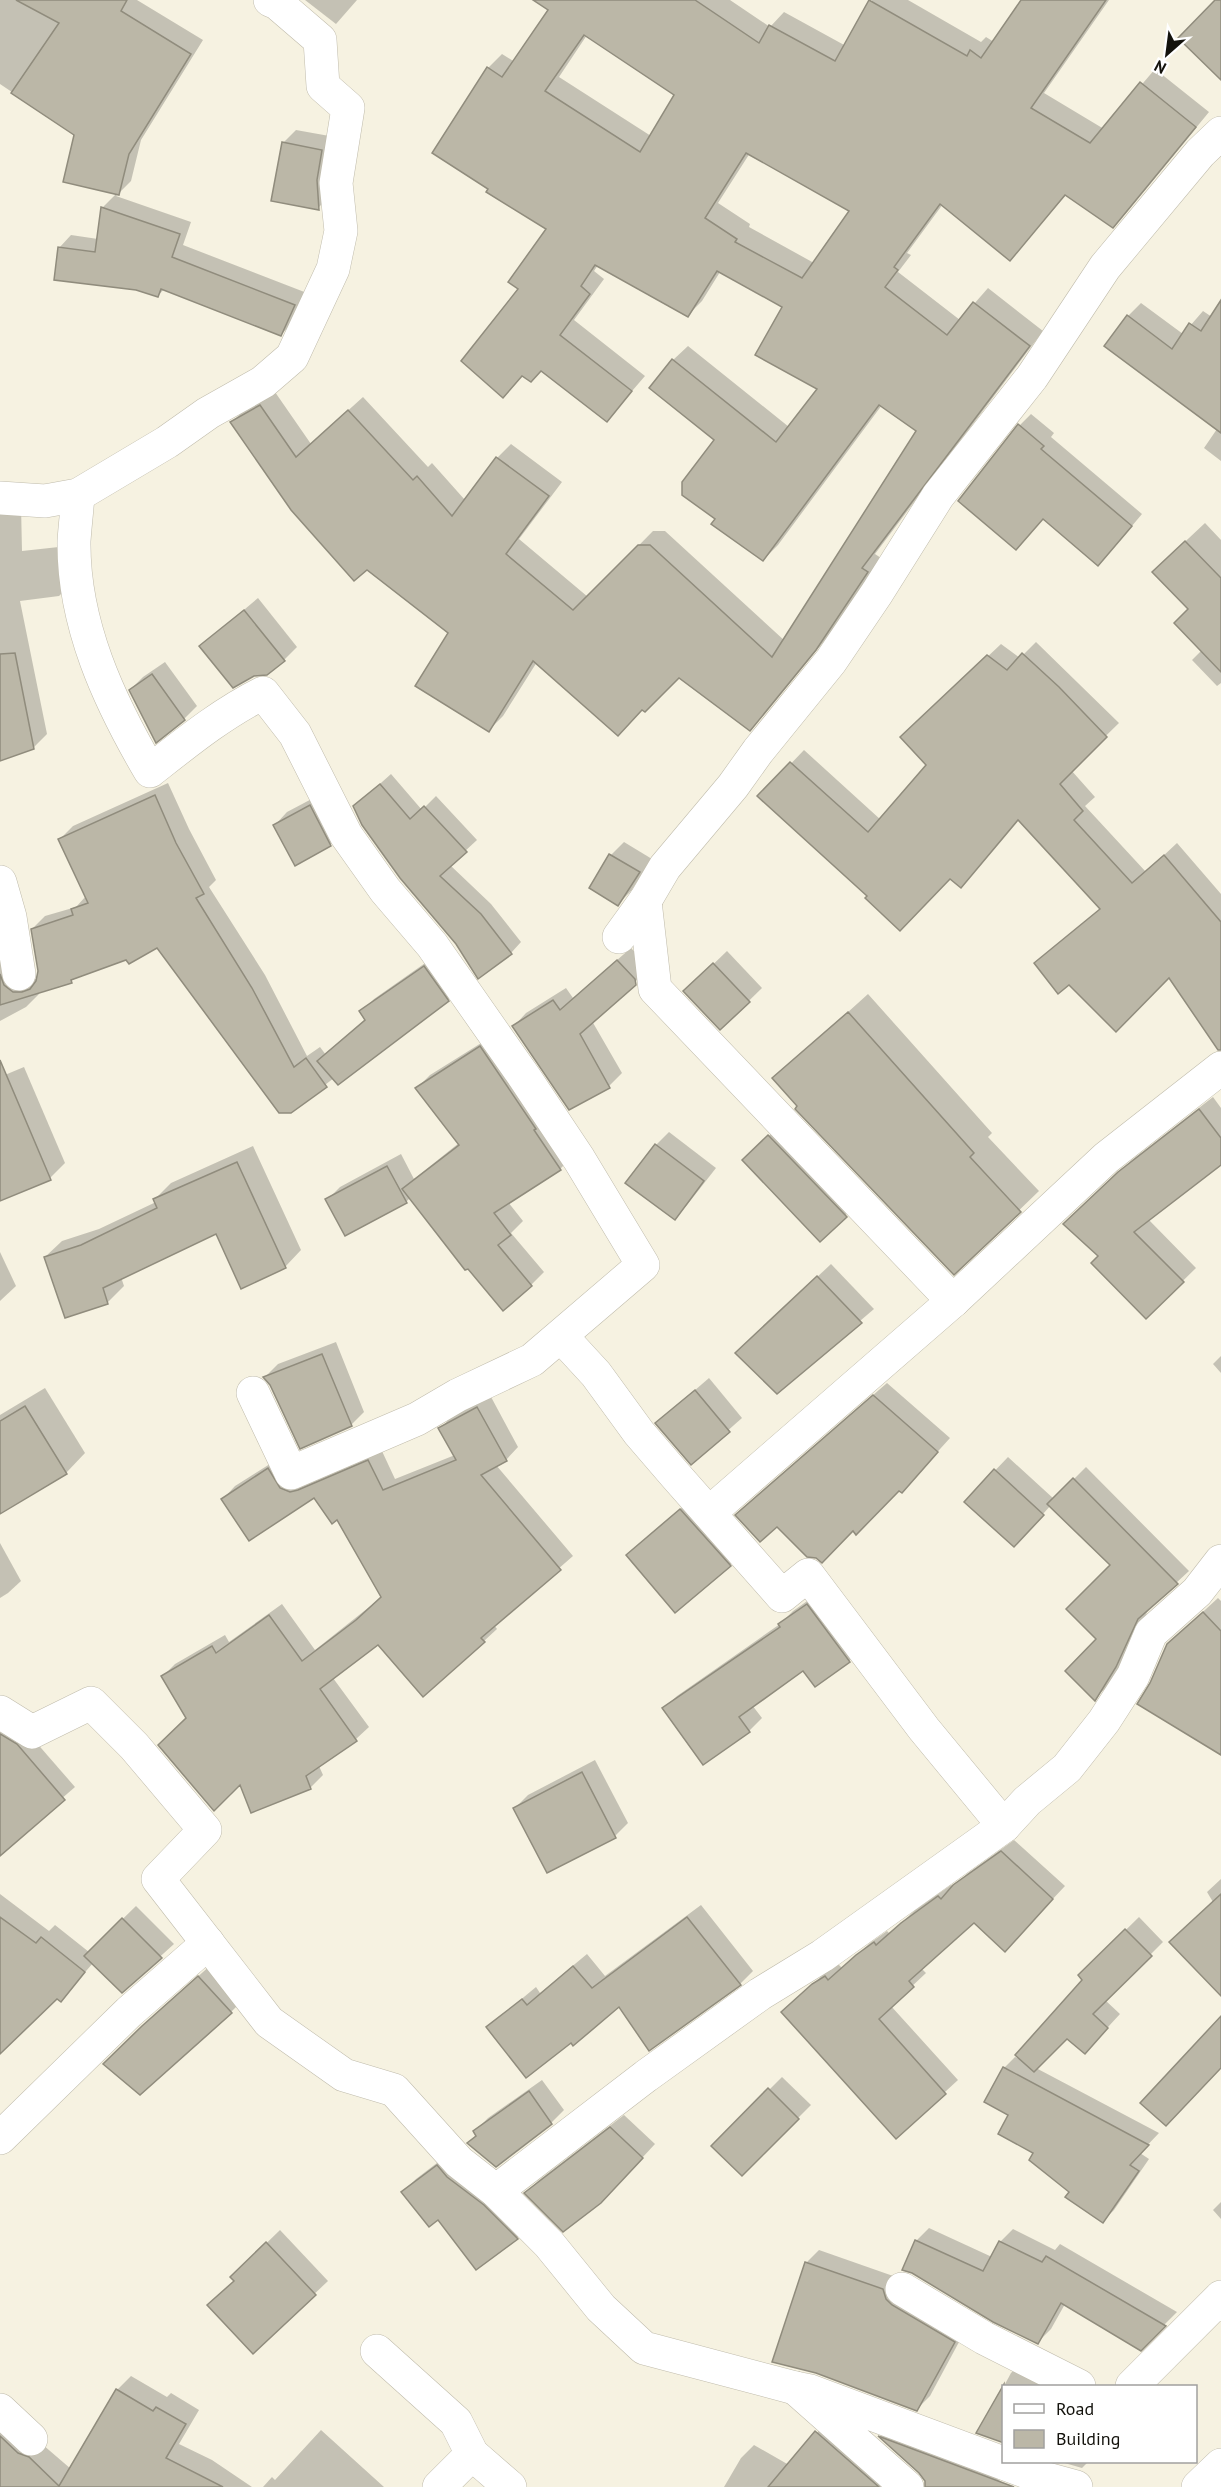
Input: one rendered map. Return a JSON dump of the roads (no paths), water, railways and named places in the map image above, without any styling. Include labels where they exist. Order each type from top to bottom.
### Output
[{"type":"street","points":[[0,498],[45,501],[78,495],[167,442],[208,413],[263,382],[292,357],[333,269],[342,231],[336,183],[348,108],[323,86],[320,40],[277,3],[270,0]]},
{"type":"street","points":[[619,937],[645,901],[665,867],[733,786],[758,751],[831,661],[938,496],[1032,377],[1105,267],[1200,153],[1221,133]]},
{"type":"street","points":[[78,495],[74,543],[80,605],[91,649],[121,721],[150,771],[199,731],[263,693],[296,734],[346,835],[385,890],[432,945],[525,1078],[643,1265],[532,1360],[458,1395],[417,1419],[291,1473],[253,1393]]},
{"type":"street","points":[[0,882],[10,917],[19,974]]},
{"type":"street","points":[[645,901],[655,989],[953,1301]]},
{"type":"street","points":[[709,1514],[953,1301],[1106,1158],[1221,1068]]},
{"type":"street","points":[[561,1336],[596,1374],[639,1433],[782,1596],[808,1575],[924,1729],[1004,1826]]},
{"type":"street","points":[[496,2191],[732,2014],[848,1938],[1004,1826],[1027,1801],[1066,1768],[1097,1731],[1132,1676],[1151,1634],[1197,1592],[1221,1561]]},
{"type":"street","points":[[0,1712],[32,1732],[91,1703],[134,1746],[205,1830],[158,1879],[269,2022],[344,2076],[394,2090],[459,2162],[496,2191],[549,2244],[601,2308],[644,2348],[810,2391],[1002,2463]]},
{"type":"street","points":[[0,2138],[129,2012],[208,1943]]},
{"type":"street","points":[[902,2289],[984,2338],[1077,2385]]},
{"type":"street","points":[[1133,2385],[1221,2297]]},
{"type":"street","points":[[377,2351],[456,2422],[472,2454],[510,2487]]},
{"type":"street","points":[[795,2388],[907,2487]]},
{"type":"street","points":[[0,2410],[31,2439]]},
{"type":"street","points":[[439,2487],[472,2454]]},
{"type":"street","points":[[1003,2463],[1076,2487]]}]
